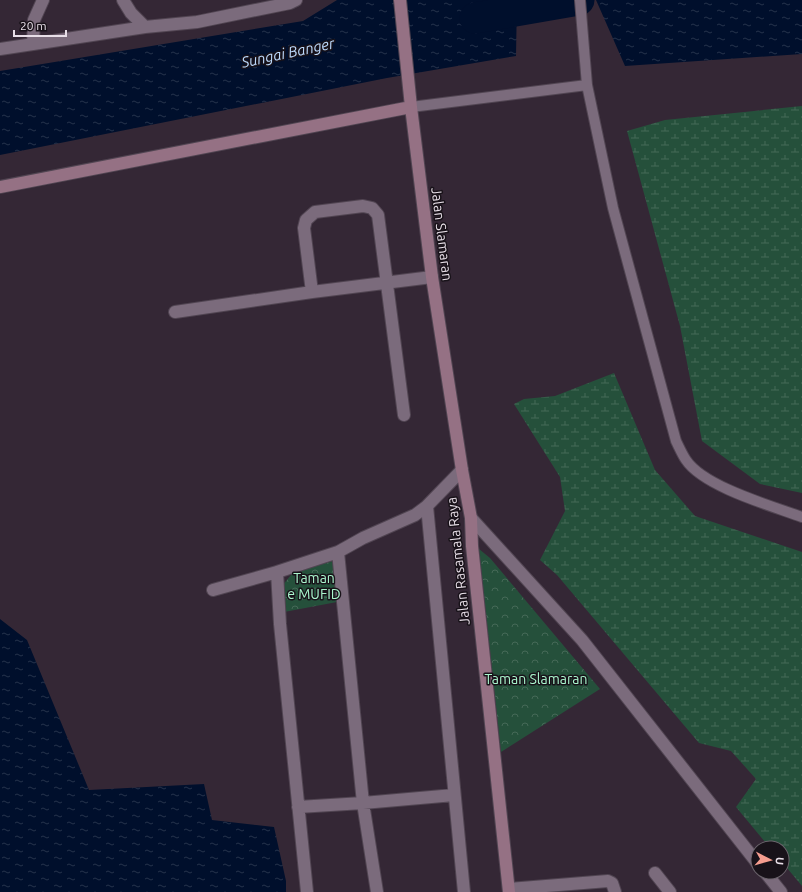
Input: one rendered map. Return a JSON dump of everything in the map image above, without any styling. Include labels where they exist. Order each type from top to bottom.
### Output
[{"type":"street","points":[[33,44],[34,20],[42,0]]},
{"type":"street","points":[[0,49],[145,27],[197,22],[290,3],[296,0]]},
{"type":"street","name":"Jalan Slamaran","points":[[400,0],[411,107],[432,277],[462,470]]},
{"type":"street","points":[[122,1],[145,27]]},
{"type":"street","points":[[0,187],[411,107]]},
{"type":"street","points":[[312,292],[304,228],[306,220],[316,212],[363,206],[372,208],[378,215],[388,282],[404,415]]},
{"type":"street","points":[[175,312],[312,292],[432,277]]},
{"type":"street","name":"Jalan Rasamala Raya","points":[[462,470],[427,506],[464,892]]},
{"type":"street","name":"Jalan Rasamala Raya","points":[[462,470],[471,518],[472,546],[509,890]]},
{"type":"street","points":[[213,590],[277,572],[338,552],[415,515],[427,506]]},
{"type":"street","points":[[471,518],[582,640],[750,854]]},
{"type":"street","points":[[338,552],[363,803],[377,892]]},
{"type":"street","points":[[277,572],[307,892]]},
{"type":"street","points":[[298,807],[454,795]]},
{"type":"street","points":[[655,873],[670,892]]},
{"type":"street","points":[[771,880],[781,892]]},
{"type":"street","points":[[509,890],[608,881],[612,883],[615,892]]},
{"type":"lane","points":[[580,0],[586,85],[614,208],[676,441],[686,461],[702,475],[754,500],[802,517]]},
{"type":"lane","points":[[411,107],[586,85]]},
{"type":"green space","points":[[802,106],[802,493],[760,484],[702,441],[680,326],[627,131],[665,120]]},
{"type":"green space","points":[[614,373],[655,470],[695,516],[802,552],[802,886],[790,872],[790,840],[763,840],[736,807],[756,779],[731,751],[699,743],[557,575],[540,560],[565,511],[560,477],[514,404],[524,399],[555,396]]},
{"type":"green space","name":"Taman Slamaran","points":[[479,549],[490,558],[600,689],[501,752]]},
{"type":"green space","name":"Taman e MUFID","points":[[333,558],[337,602],[284,612],[282,586],[295,570]]},
{"type":"water","points":[[337,0],[517,0],[516,56],[387,78],[0,155],[0,71],[303,21]]},
{"type":"water","points":[[596,0],[802,0],[802,54],[625,66]]},
{"type":"water","points":[[0,619],[27,640],[89,790],[204,784],[212,820],[274,827],[286,881],[286,892],[0,892]]},
{"type":"waterway","name":"Sungai Banger","points":[[475,18],[579,0]]}]
